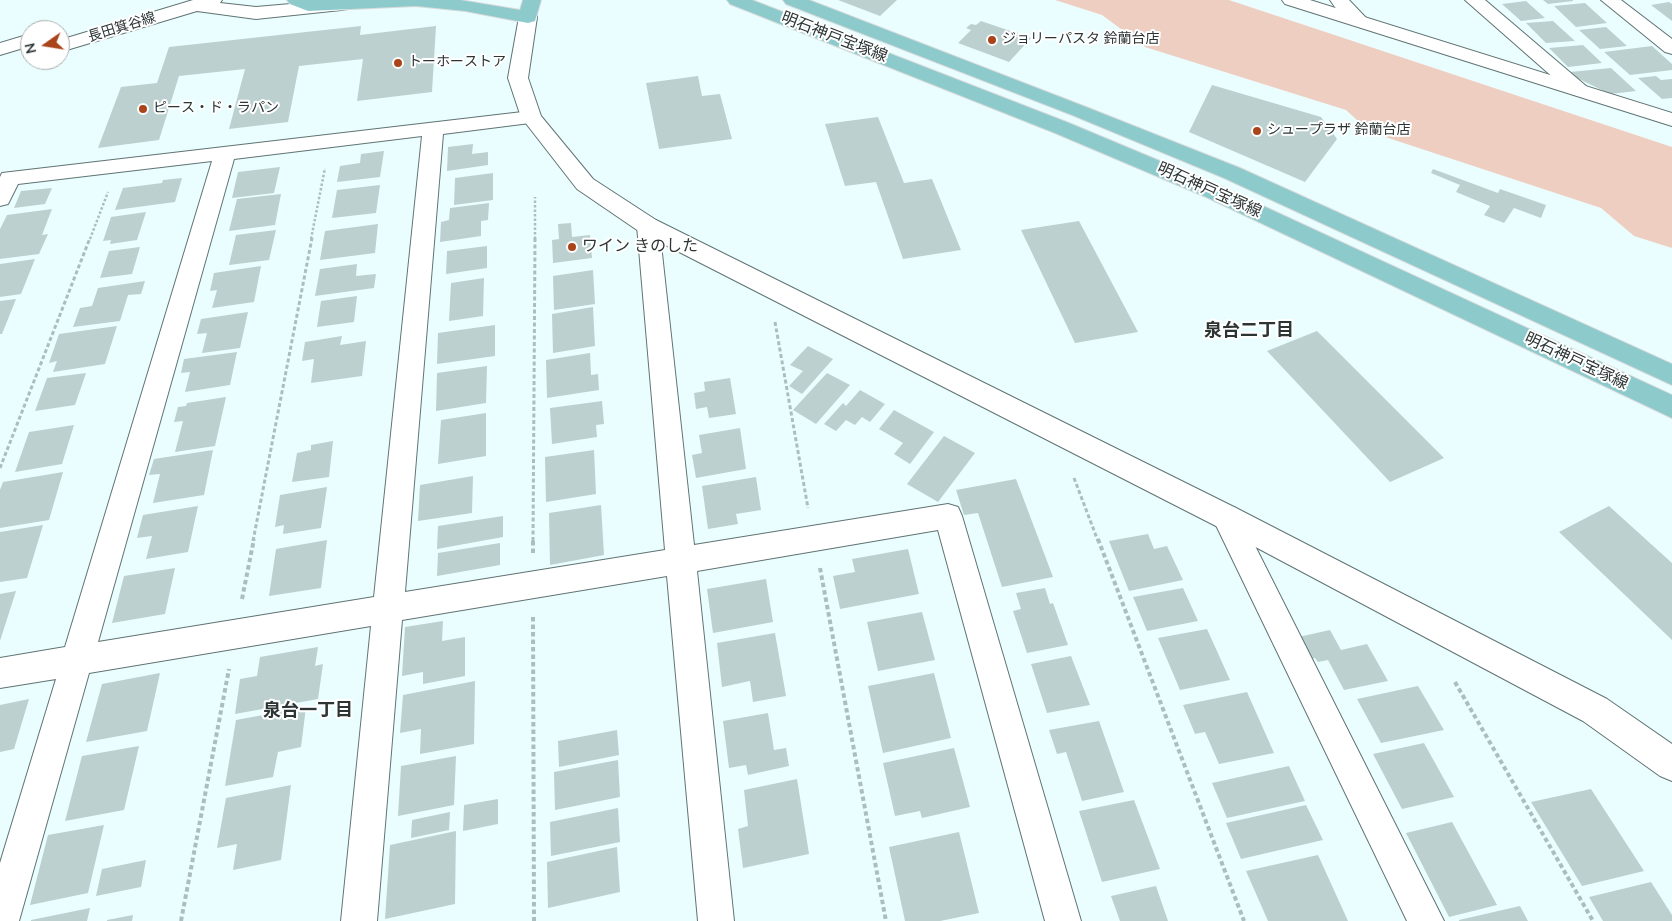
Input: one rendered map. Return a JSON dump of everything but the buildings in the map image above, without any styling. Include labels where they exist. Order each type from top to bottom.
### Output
[{"type":"main road","points":[[296,0],[308,6],[416,1],[466,6],[530,8]]},
{"type":"main road","name":"明石神戸宝塚線","points":[[736,0],[1062,128],[1214,192],[1672,407]]},
{"type":"main road","name":"明石神戸宝塚線","points":[[792,0],[1232,173],[1672,375]]},
{"type":"street","name":"長田箕谷線","points":[[70,27],[155,0]]},
{"type":"street","name":"長田箕谷線","points":[[70,43],[213,0]]},
{"type":"street","points":[[1291,0],[1672,120]]},
{"type":"street","points":[[1339,0],[1361,22]]},
{"type":"street","points":[[1474,0],[1579,90]]},
{"type":"street","points":[[1610,0],[1672,48]]},
{"type":"street","points":[[195,6],[256,14],[345,4]]},
{"type":"street","points":[[530,8],[518,78],[531,117],[585,184],[648,226],[1226,516],[1595,710],[1672,764]]},
{"type":"street","points":[[0,49],[20,43]]},
{"type":"street","points":[[0,64],[20,59]]},
{"type":"street","points":[[0,199],[10,178],[531,117]]},
{"type":"street","points":[[359,921],[432,128]]},
{"type":"street","points":[[1,921],[225,153]]},
{"type":"street","points":[[648,226],[716,921]]},
{"type":"street","points":[[0,672],[948,516],[1062,921]]},
{"type":"street","points":[[1226,516],[1426,921]]},
{"type":"path","points":[[181,921],[330,140]]},
{"type":"path","points":[[0,468],[118,166]]},
{"type":"path","points":[[774,321],[886,921]]},
{"type":"path","points":[[1074,478],[1244,921]]},
{"type":"path","points":[[1455,682],[1593,921]]},
{"type":"shaded area","points":[[1055,0],[1229,0],[1672,147],[1672,248],[1634,236],[1601,208],[1370,132],[1346,110],[1145,47],[1102,15]]},
{"type":"place","name":"ジョリーパスタ 鈴蘭台店","points":[[992,40]]},
{"type":"place","name":"トーホーストア","points":[[398,63]]},
{"type":"place","name":"ピース・ド・ラパン","points":[[143,109]]},
{"type":"place","name":"シュープラザ 鈴蘭台店","points":[[1257,131]]},
{"type":"place","name":"ワイン きのした","points":[[572,247]]},
{"type":"district","name":"泉台二丁目","points":[[1249,332]]},
{"type":"district","name":"泉台一丁目","points":[[308,712]]}]
